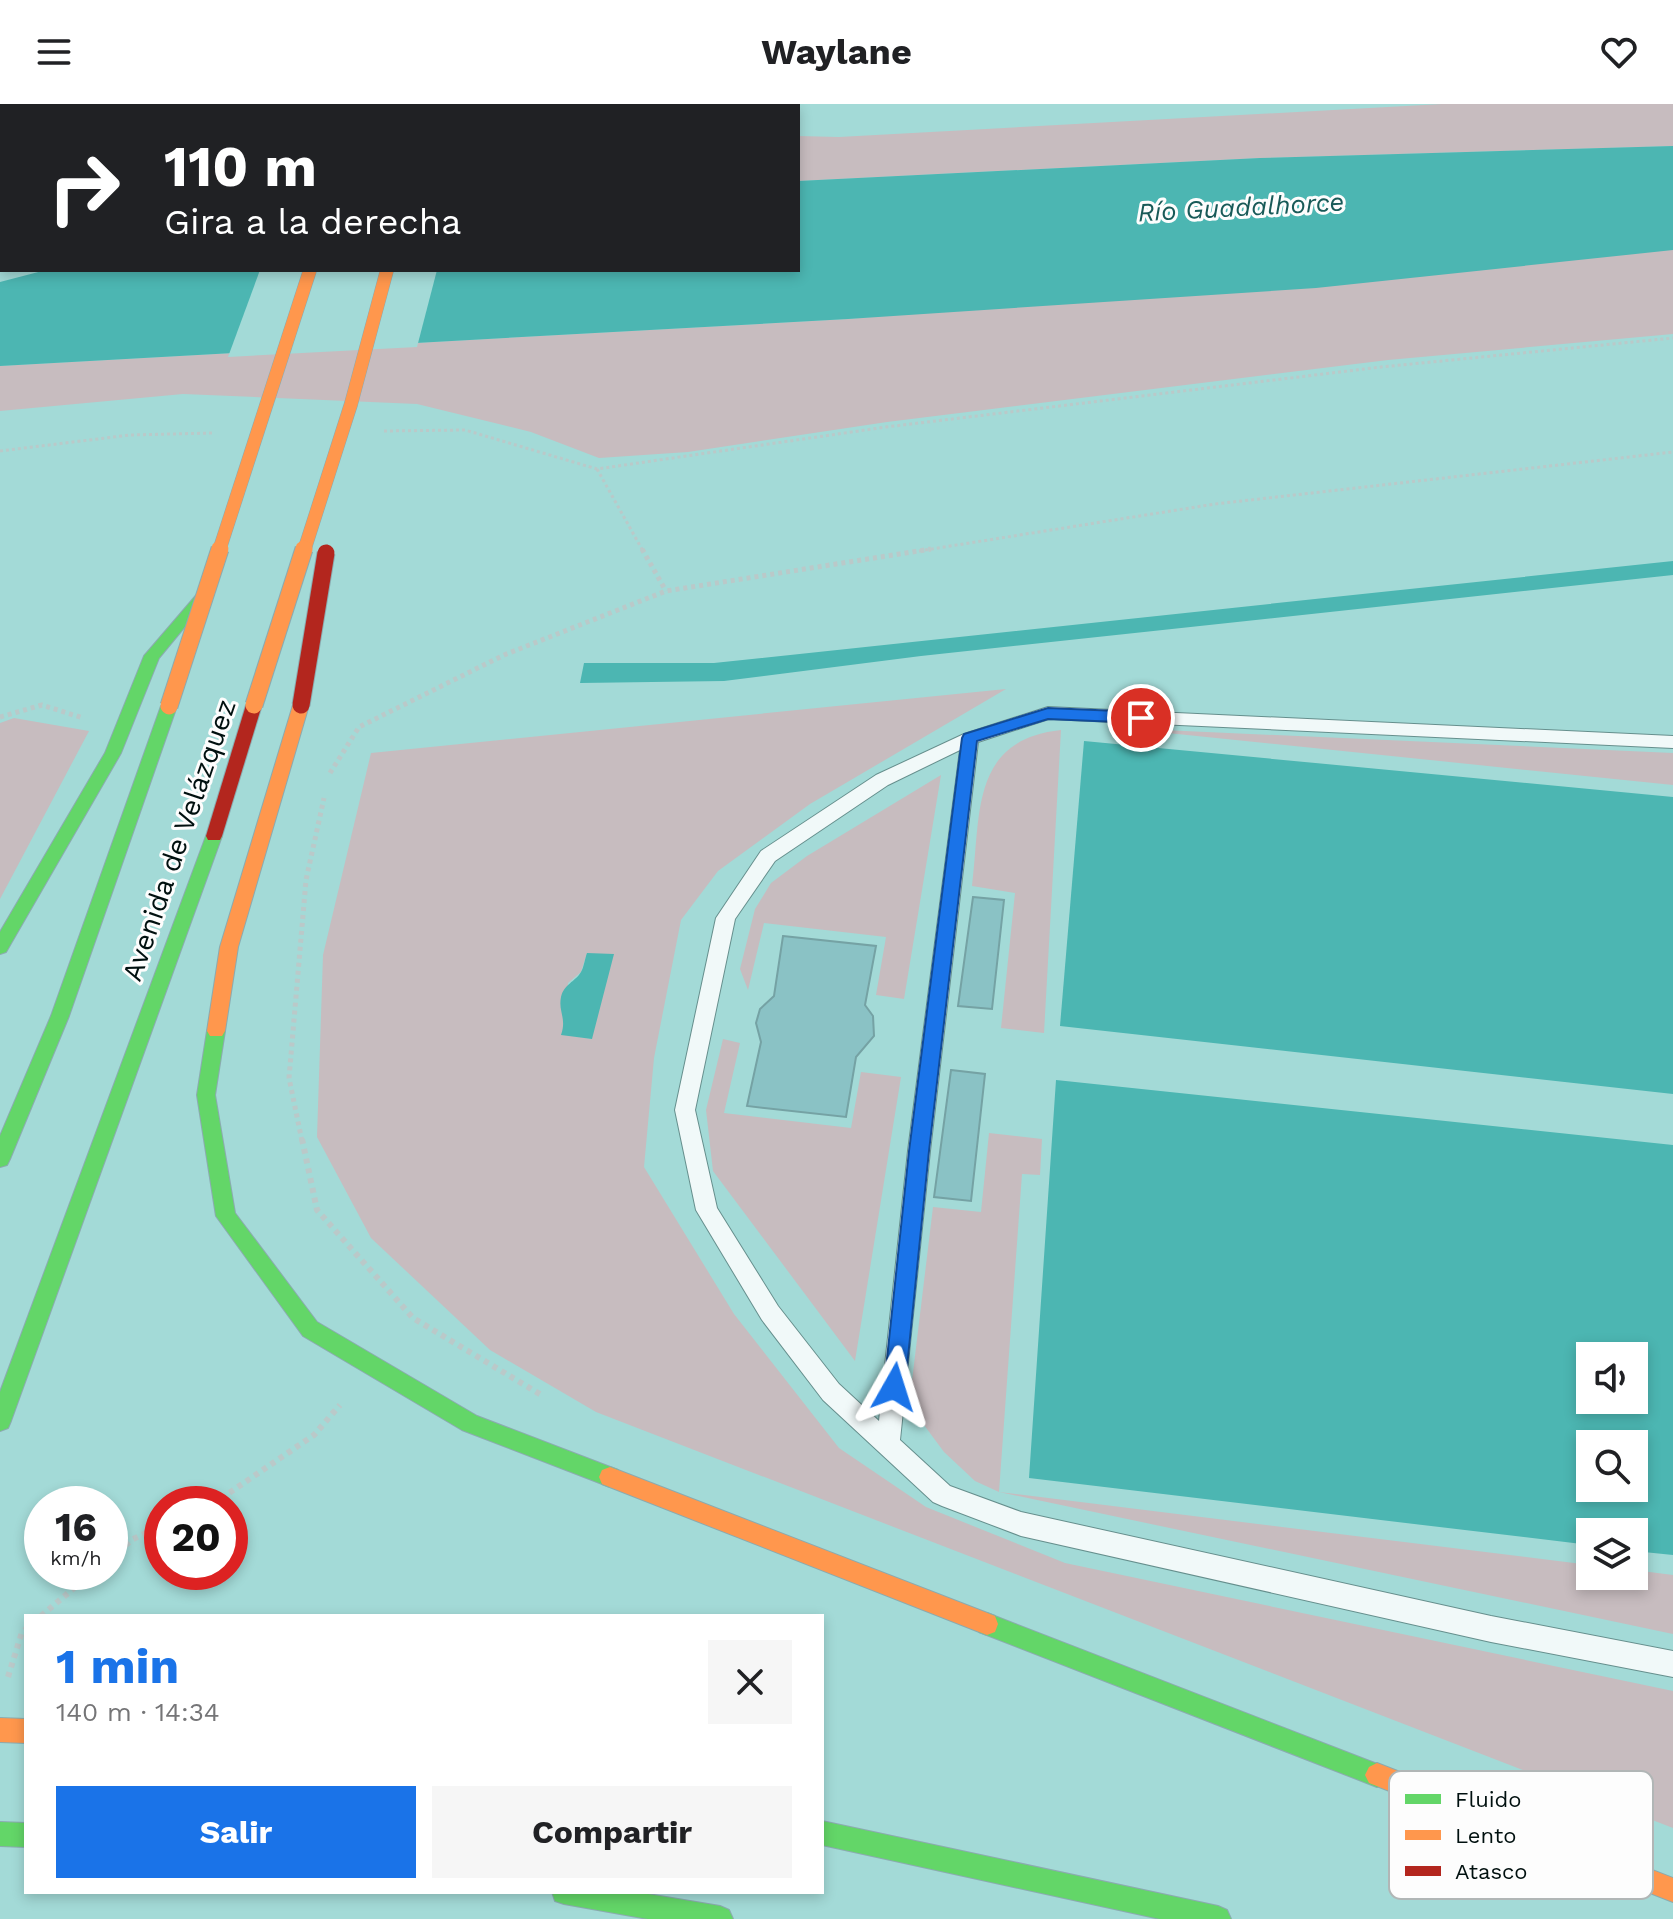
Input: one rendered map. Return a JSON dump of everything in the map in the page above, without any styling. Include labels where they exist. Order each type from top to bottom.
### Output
[{"type":"main road","name":"Avenida de Velázquez","points":[[0,1159],[60,1016],[169,706],[309,272]]},
{"type":"main road","name":"Avenida de Velázquez","points":[[0,1421],[220,819],[351,404],[386,272]]},
{"type":"main road","points":[[351,404],[301,705],[229,947],[206,1095],[226,1216],[310,1329],[470,1423],[1389,1780]]},
{"type":"main road","points":[[0,947],[113,753],[152,656],[204,595]]},
{"type":"main road","points":[[0,1730],[24,1731]]},
{"type":"main road","points":[[824,1833],[1218,1919]]},
{"type":"main road","points":[[0,1834],[24,1835]]},
{"type":"main road","points":[[1653,1882],[1673,1890]]},
{"type":"main road","points":[[576,1894],[720,1919]]},
{"type":"lane","points":[[1673,742],[1048,713],[970,738],[882,780],[768,856],[726,918],[685,1110],[707,1210],[770,1313],[831,1392],[942,1494],[1021,1524],[1491,1629],[1673,1664]]},
{"type":"lane","points":[[888,1446],[919,1151],[970,738]]},
{"type":"path","points":[[666,591],[597,469],[917,423],[1381,367],[1673,338]]},
{"type":"path","points":[[329,774],[359,727],[504,655],[666,591],[1215,504],[1673,452]]},
{"type":"path","points":[[0,717],[42,705],[90,720]]},
{"type":"path","points":[[239,1486],[314,1435],[413,1318],[317,1210],[289,1078],[306,880],[326,789]]},
{"type":"path","points":[[43,1614],[72,1590]]},
{"type":"path","points":[[4,1690],[24,1630]]},
{"type":"shaded area","points":[[1442,104],[1673,104],[1673,146],[1260,158],[800,181],[800,136],[839,137]]},
{"type":"shaded area","points":[[1673,249],[1673,334],[1388,360],[887,422],[688,452],[599,458],[531,432],[417,404],[183,394],[0,411],[0,366],[848,319]]},
{"type":"shaded area","points":[[1006,689],[810,804],[718,871],[681,920],[654,1058],[644,1167],[734,1314],[839,1448],[926,1507],[1065,1563],[1673,1691],[1673,1828],[1653,1820],[1653,1771],[1525,1771],[596,1412],[490,1350],[371,1238],[317,1137],[323,955],[371,753]],"holes":[[[587,953],[592,1039],[562,1034],[566,1023],[568,983],[581,972]]]},
{"type":"shaded area","points":[[14,718],[89,731],[0,899],[0,723]]},
{"type":"shaded area","points":[[1119,728],[1673,753],[1673,785]]},
{"type":"shaded area","points":[[1061,730],[1044,1033],[1001,1028],[1015,893],[972,886],[980,808],[995,765],[1010,748],[1031,737]]},
{"type":"shaded area","points":[[941,775],[904,999],[876,995],[886,937],[764,923],[748,990],[740,969],[755,909],[771,883],[807,856]]},
{"type":"shaded area","points":[[723,1039],[740,1043],[724,1113],[851,1128],[861,1072],[901,1077],[855,1361],[713,1171],[706,1110]]},
{"type":"shaded area","points":[[989,1133],[1042,1139],[1040,1175],[1022,1174],[999,1492],[975,1481],[944,1452],[921,1421],[911,1389],[933,1207],[981,1212]]},
{"type":"shaded area","points":[[999,1492],[1576,1563],[1576,1590],[1648,1590],[1648,1572],[1673,1575],[1673,1634]]},
{"type":"water","name":"Río Guadalhorce","points":[[1673,146],[1673,250],[1316,288],[848,319],[0,366],[0,282],[38,272],[800,272],[800,181],[1260,158]]},
{"type":"water","points":[[1673,561],[1673,575],[921,656],[724,681],[580,683],[584,663],[714,663]]},
{"type":"water","points":[[1084,741],[1673,797],[1673,1094],[1060,1026]]},
{"type":"water","points":[[587,953],[614,954],[592,1039],[561,1035],[561,997],[581,972]]},
{"type":"water","points":[[1056,1080],[1673,1145],[1673,1555],[1648,1552],[1648,1518],[1576,1518],[1576,1543],[1029,1478]]},
{"type":"pier","points":[[259,272],[436,272],[417,347],[228,357]]},
{"type":"building","points":[[973,897],[1004,900],[992,1009],[958,1006]]},
{"type":"building","points":[[783,936],[876,946],[865,1005],[873,1016],[874,1036],[856,1057],[846,1117],[747,1106],[761,1042],[756,1023],[760,1009],[774,996]]},
{"type":"building","points":[[951,1070],[985,1074],[971,1201],[934,1197]]},
{"type":"traffic: fast","points":[[0,947],[113,753],[152,656],[204,595]]},
{"type":"traffic: fast","points":[[0,1159],[60,1016],[169,706]]},
{"type":"traffic: fast","points":[[0,1421],[214,836]]},
{"type":"traffic: fast","points":[[216,1031],[206,1095],[226,1216],[310,1329],[470,1423],[610,1477]]},
{"type":"traffic: fast","points":[[987,1624],[1377,1775]]},
{"type":"traffic: fast","points":[[824,1833],[1218,1919]]},
{"type":"traffic: fast","points":[[0,1834],[24,1835]]},
{"type":"traffic: fast","points":[[576,1894],[720,1919]]},
{"type":"traffic: slow","points":[[169,706],[309,272]]},
{"type":"traffic: slow","points":[[254,705],[351,404],[386,272]]},
{"type":"traffic: slow","points":[[216,1031],[229,947],[301,705]]},
{"type":"traffic: slow","points":[[610,1477],[987,1624]]},
{"type":"traffic: slow","points":[[0,1730],[24,1731]]},
{"type":"traffic: slow","points":[[1377,1775],[1389,1780]]},
{"type":"traffic: slow","points":[[1653,1882],[1673,1890]]},
{"type":"traffic: jam","points":[[301,705],[326,553]]},
{"type":"traffic: jam","points":[[214,836],[254,705]]},
{"type":"route","points":[[894,1387],[919,1151],[970,738],[1048,713],[1141,718]]}]
